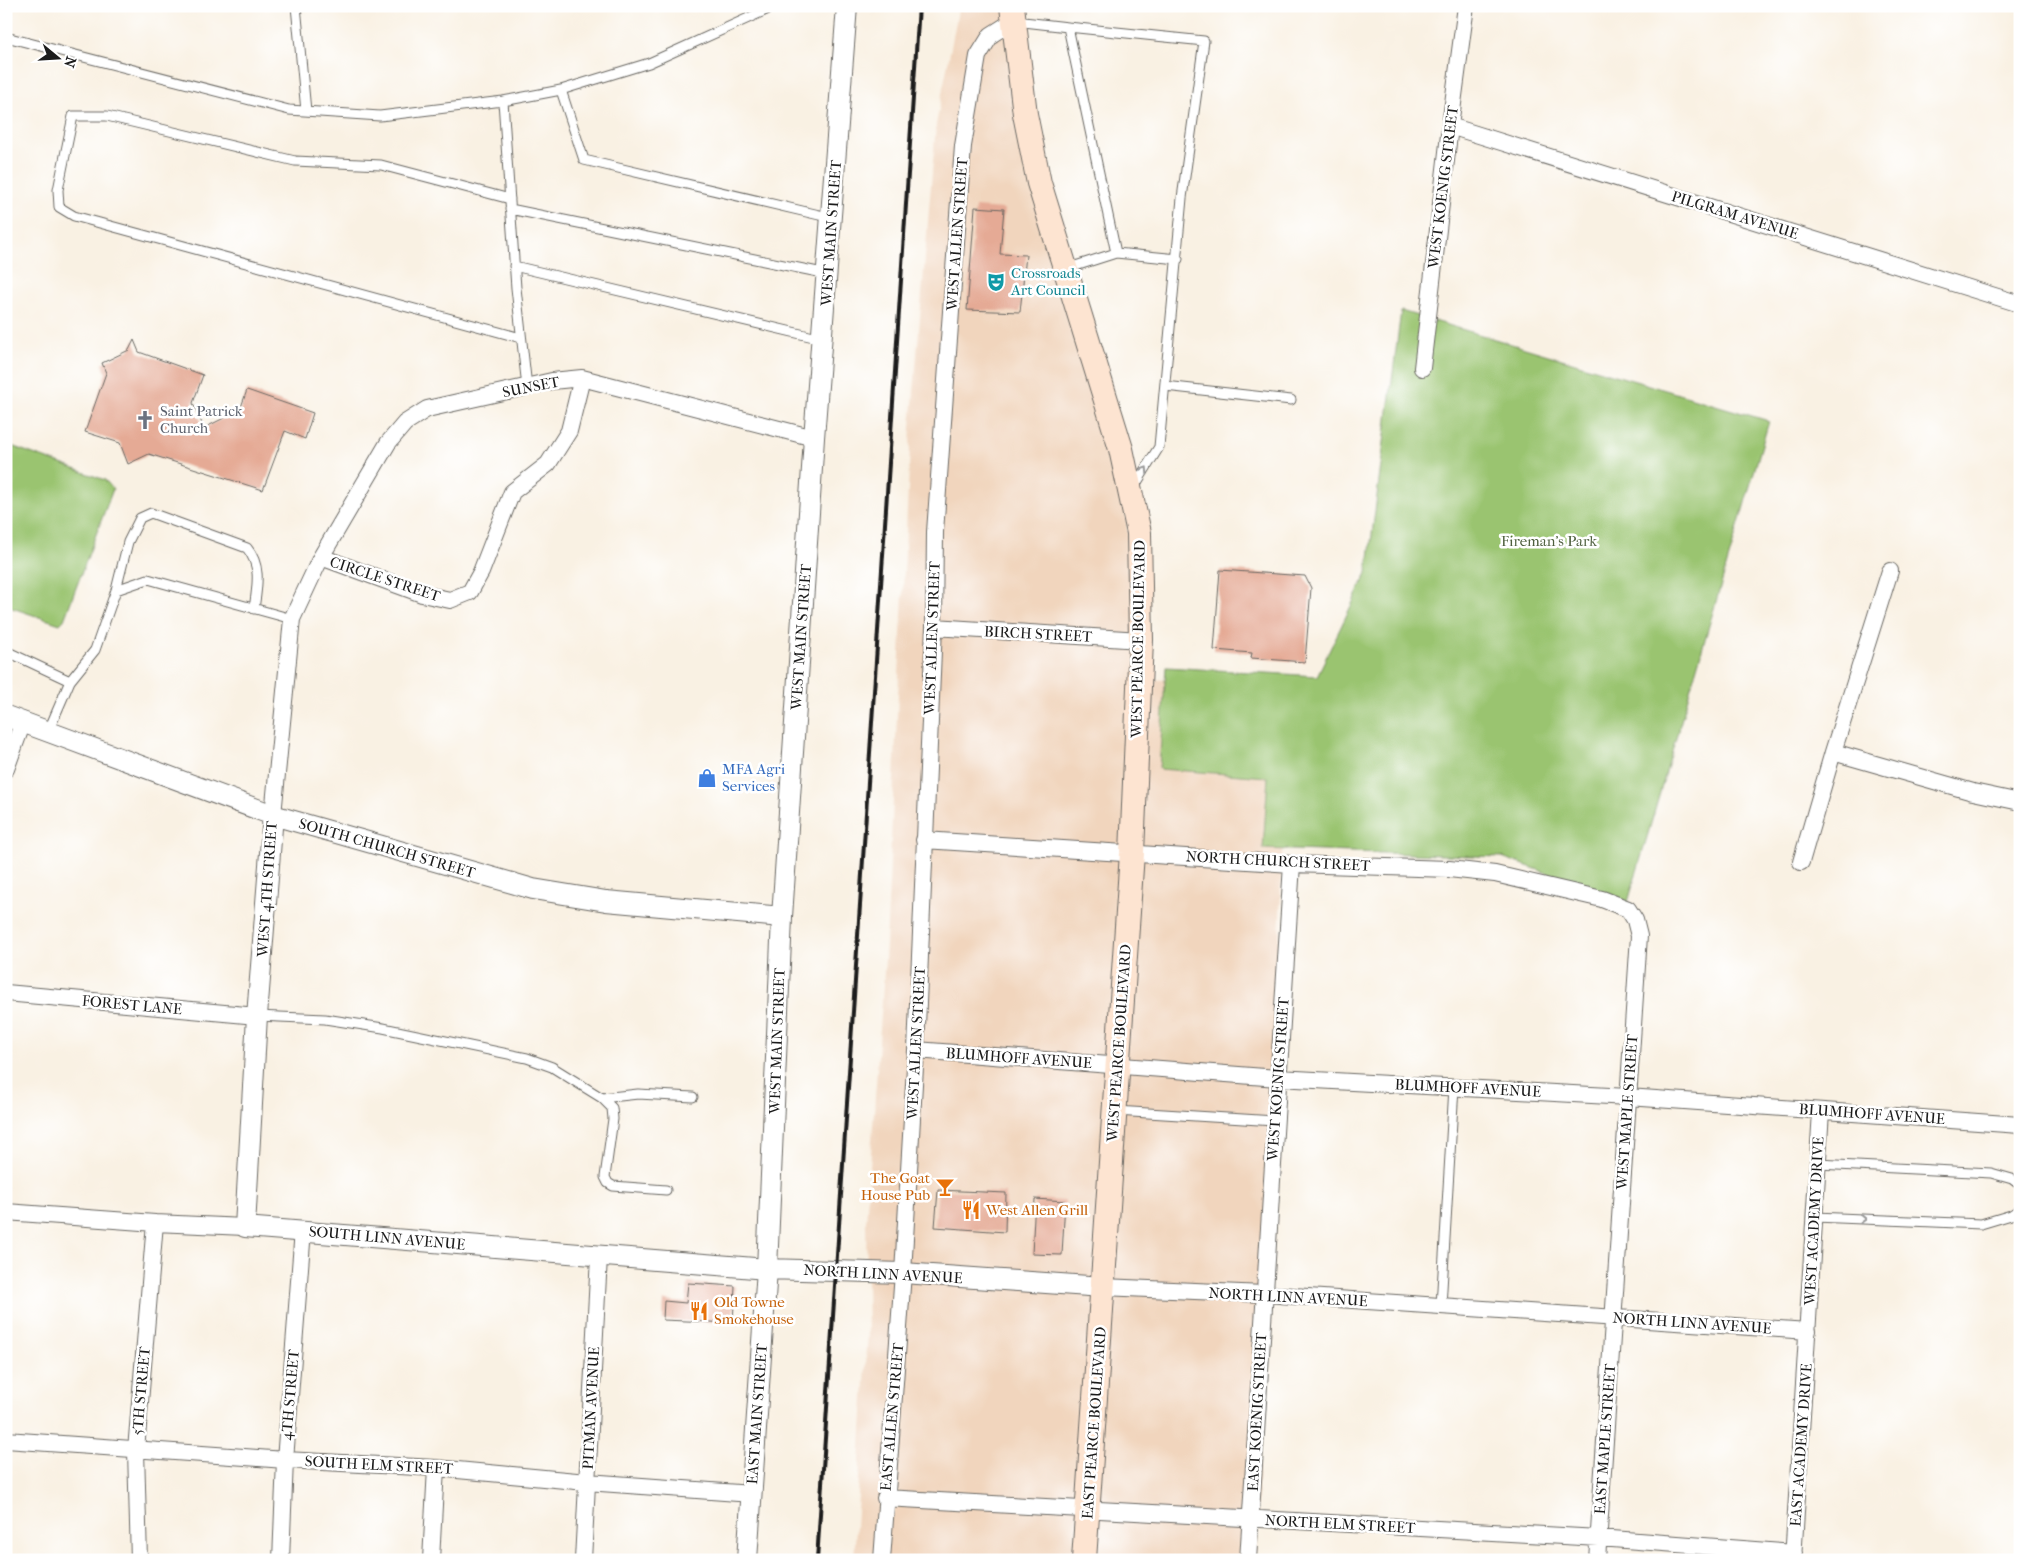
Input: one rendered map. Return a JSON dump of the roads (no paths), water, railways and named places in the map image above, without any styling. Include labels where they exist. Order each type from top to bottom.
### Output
[{"type":"main road","name":"WEST PEARCE BOULEVARD","points":[[1012,14],[1025,114],[1039,183],[1121,450],[1139,533],[1141,640],[1132,853],[1103,1287]]},
{"type":"main road","name":"EAST PEARCE BOULEVARD","points":[[1084,1560],[1103,1287]]},
{"type":"street","name":"WEST MAIN STREET","points":[[767,1269],[782,917],[814,438],[847,6]]},
{"type":"street","name":"WEST KOENIG STREET","points":[[1422,368],[1466,6]]},
{"type":"street","name":"WEST ALLEN STREET","points":[[903,1274],[916,1050],[934,627],[935,532],[963,146],[978,56],[991,35],[1012,14]]},
{"type":"street","name":"PILGRAM AVENUE","points":[[1450,126],[2020,304]]},
{"type":"street","name":"SUNSET","points":[[321,557],[388,443],[405,422],[427,409],[552,381],[582,378],[814,438]]},
{"type":"street","name":"CIRCLE STREET","points":[[321,557],[422,594],[450,600],[470,592],[481,572],[512,492],[548,464],[569,431],[582,378]]},
{"type":"street","name":"WEST 4TH STREET","points":[[246,1227],[257,1016],[273,815],[292,618],[321,557]]},
{"type":"street","points":[[1801,862],[1833,752],[1890,571]]},
{"type":"street","name":"BIRCH STREET","points":[[934,627],[1141,640]]},
{"type":"street","name":"SOUTH CHURCH STREET","points":[[15,719],[273,815],[533,889],[606,901],[782,917]]},
{"type":"street","points":[[6,769],[15,719]]},
{"type":"street","points":[[1833,752],[1973,792],[2020,802]]},
{"type":"street","name":"NORTH CHURCH STREET","points":[[924,840],[1292,864],[1449,869],[1496,874],[1602,899],[1628,908]]},
{"type":"street","name":"WEST KOENIG STREET","points":[[1264,1294],[1292,864]]},
{"type":"street","name":"WEST MAPLE STREET","points":[[1612,1318],[1639,936],[1636,920],[1628,908]]},
{"type":"street","name":"FOREST LANE","points":[[6,993],[257,1016]]},
{"type":"street","name":"BLUMHOFF AVENUE","points":[[916,1050],[1278,1078],[1628,1096],[2020,1125]]},
{"type":"street","name":"WEST ACADEMY DRIVE","points":[[1808,1331],[1821,1111]]},
{"type":"street","name":"SOUTH LINN AVENUE","points":[[6,1212],[155,1223],[303,1230],[599,1257],[767,1269]]},
{"type":"street","name":"5TH STREET","points":[[139,1560],[136,1450],[155,1223]]},
{"type":"street","name":"4TH STREET","points":[[281,1560],[285,1460],[303,1230]]},
{"type":"street","name":"PITMAN AVENUE","points":[[582,1560],[599,1257]]},
{"type":"street","name":"NORTH LINN AVENUE","points":[[767,1269],[903,1274],[1103,1287],[1264,1294],[1808,1331]]},
{"type":"street","name":"EAST MAIN STREET","points":[[747,1560],[767,1269]]},
{"type":"street","name":"EAST ALLEN STREET","points":[[882,1560],[903,1274]]},
{"type":"street","name":"EAST KOENIG STREET","points":[[1248,1560],[1264,1294]]},
{"type":"street","name":"EAST MAPLE STREET","points":[[1597,1560],[1612,1318]]},
{"type":"street","name":"EAST ACADEMY DRIVE","points":[[1794,1556],[1808,1331]]},
{"type":"street","name":"SOUTH ELM STREET","points":[[6,1440],[285,1460],[436,1468],[587,1482],[752,1494]]},
{"type":"street","points":[[431,1560],[436,1468]]},
{"type":"street","name":"NORTH ELM STREET","points":[[886,1498],[1598,1538],[1794,1556]]},
{"type":"lane","points":[[296,6],[306,111]]},
{"type":"lane","points":[[6,37],[289,110],[380,116],[503,101],[560,90],[649,63],[775,6]]},
{"type":"lane","points":[[1012,14],[1068,27],[1204,41],[1182,198],[1160,447],[1130,492]]},
{"type":"lane","points":[[1068,27],[1116,253]]},
{"type":"lane","points":[[560,90],[584,160],[832,218]]},
{"type":"lane","points":[[503,101],[514,266],[526,387]]},
{"type":"lane","points":[[521,338],[74,216],[59,207],[58,190],[73,116],[107,116],[295,161],[381,164],[510,204],[828,274]]},
{"type":"lane","points":[[1065,269],[1116,253],[1178,259]]},
{"type":"lane","points":[[514,266],[822,339]]},
{"type":"lane","points":[[1166,386],[1291,400]]},
{"type":"lane","points":[[48,732],[70,680],[95,650],[116,590],[128,542],[140,518],[151,513],[247,548],[254,557],[258,577],[254,609]]},
{"type":"lane","points":[[116,590],[148,579],[292,618]]},
{"type":"lane","points":[[6,651],[70,680]]},
{"type":"lane","points":[[257,1016],[325,1019],[383,1028],[527,1058],[552,1067],[602,1098],[612,1108],[613,1119],[605,1177],[608,1183],[666,1190]]},
{"type":"lane","points":[[1442,1306],[1454,1087]]},
{"type":"lane","points":[[602,1098],[638,1094],[693,1096]]},
{"type":"lane","points":[[1114,1110],[1275,1121]]},
{"type":"lane","points":[[1818,1164],[1991,1173],[2012,1180],[2020,1185]]},
{"type":"lane","points":[[1814,1217],[1981,1224],[2011,1215],[2020,1209]]},
{"type":"railway","points":[[817,1560],[919,6]]},
{"type":"place","name":"Crossroads Art Council","points":[[996,282]]},
{"type":"place","name":"Saint Patrick Church","points":[[145,420]]},
{"type":"place","name":"MFA Agri Services","points":[[707,778]]},
{"type":"place","name":"The Goat House Pub","points":[[945,1187]]},
{"type":"place","name":"West Allen Grill","points":[[971,1210]]},
{"type":"place","name":"Old Towne Smokehouse","points":[[699,1311]]},
{"type":"park label","name":"Fireman's Park","points":[[1549,541]]}]
